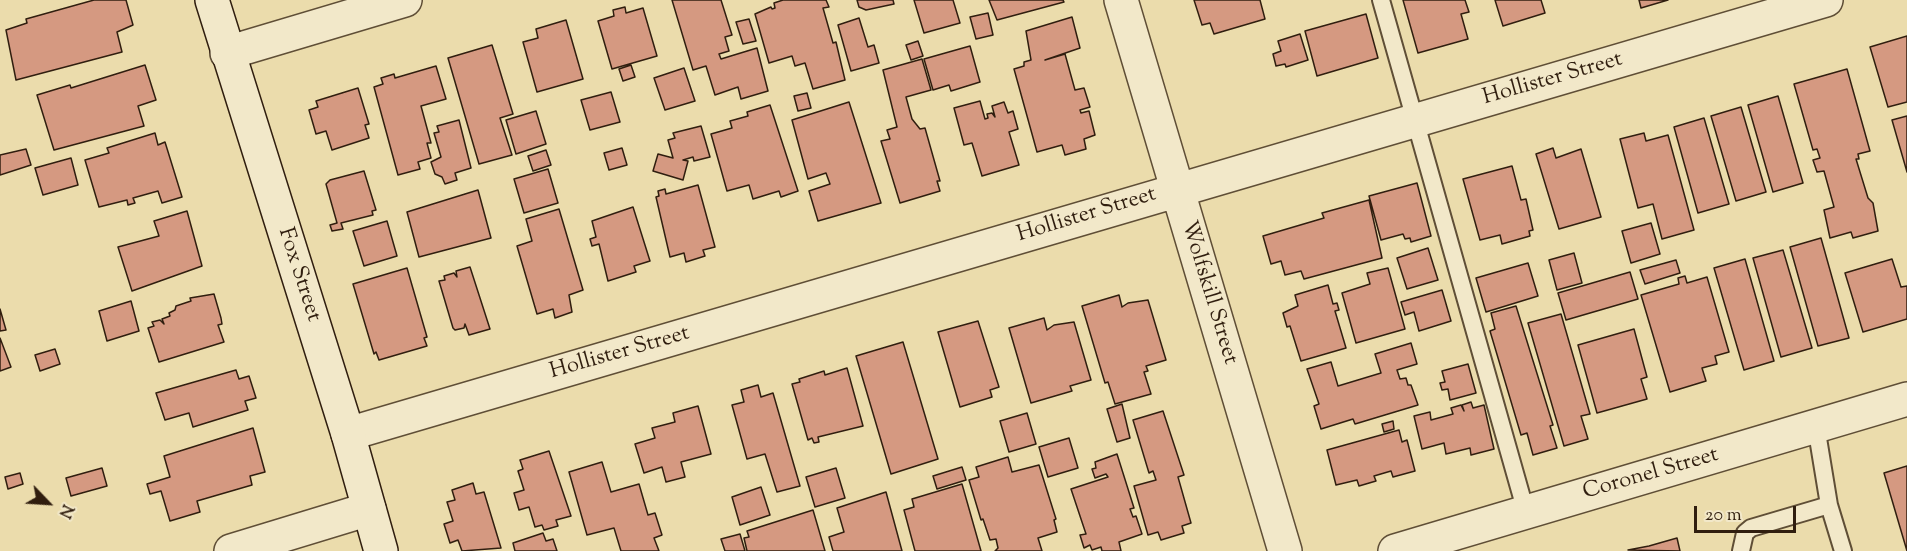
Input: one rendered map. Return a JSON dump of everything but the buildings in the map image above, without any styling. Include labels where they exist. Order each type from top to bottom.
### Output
[{"type":"street","name":"Fox Street","points":[[212,0],[348,434],[381,551]]},
{"type":"street","points":[[227,53],[405,0]]},
{"type":"street","name":"Wolfskill Street","points":[[1121,0],[1285,551]]},
{"type":"street","name":"Hollister Street","points":[[348,434],[1826,0]]},
{"type":"street","name":"Coronel Street","points":[[1395,551],[1907,399]]},
{"type":"street","points":[[231,551],[369,509]]},
{"type":"lane","points":[[1382,0],[1526,512]]},
{"type":"lane","points":[[1816,426],[1829,505],[1843,551]]},
{"type":"lane","points":[[1741,551],[1745,533],[1751,528],[1829,505]]}]
